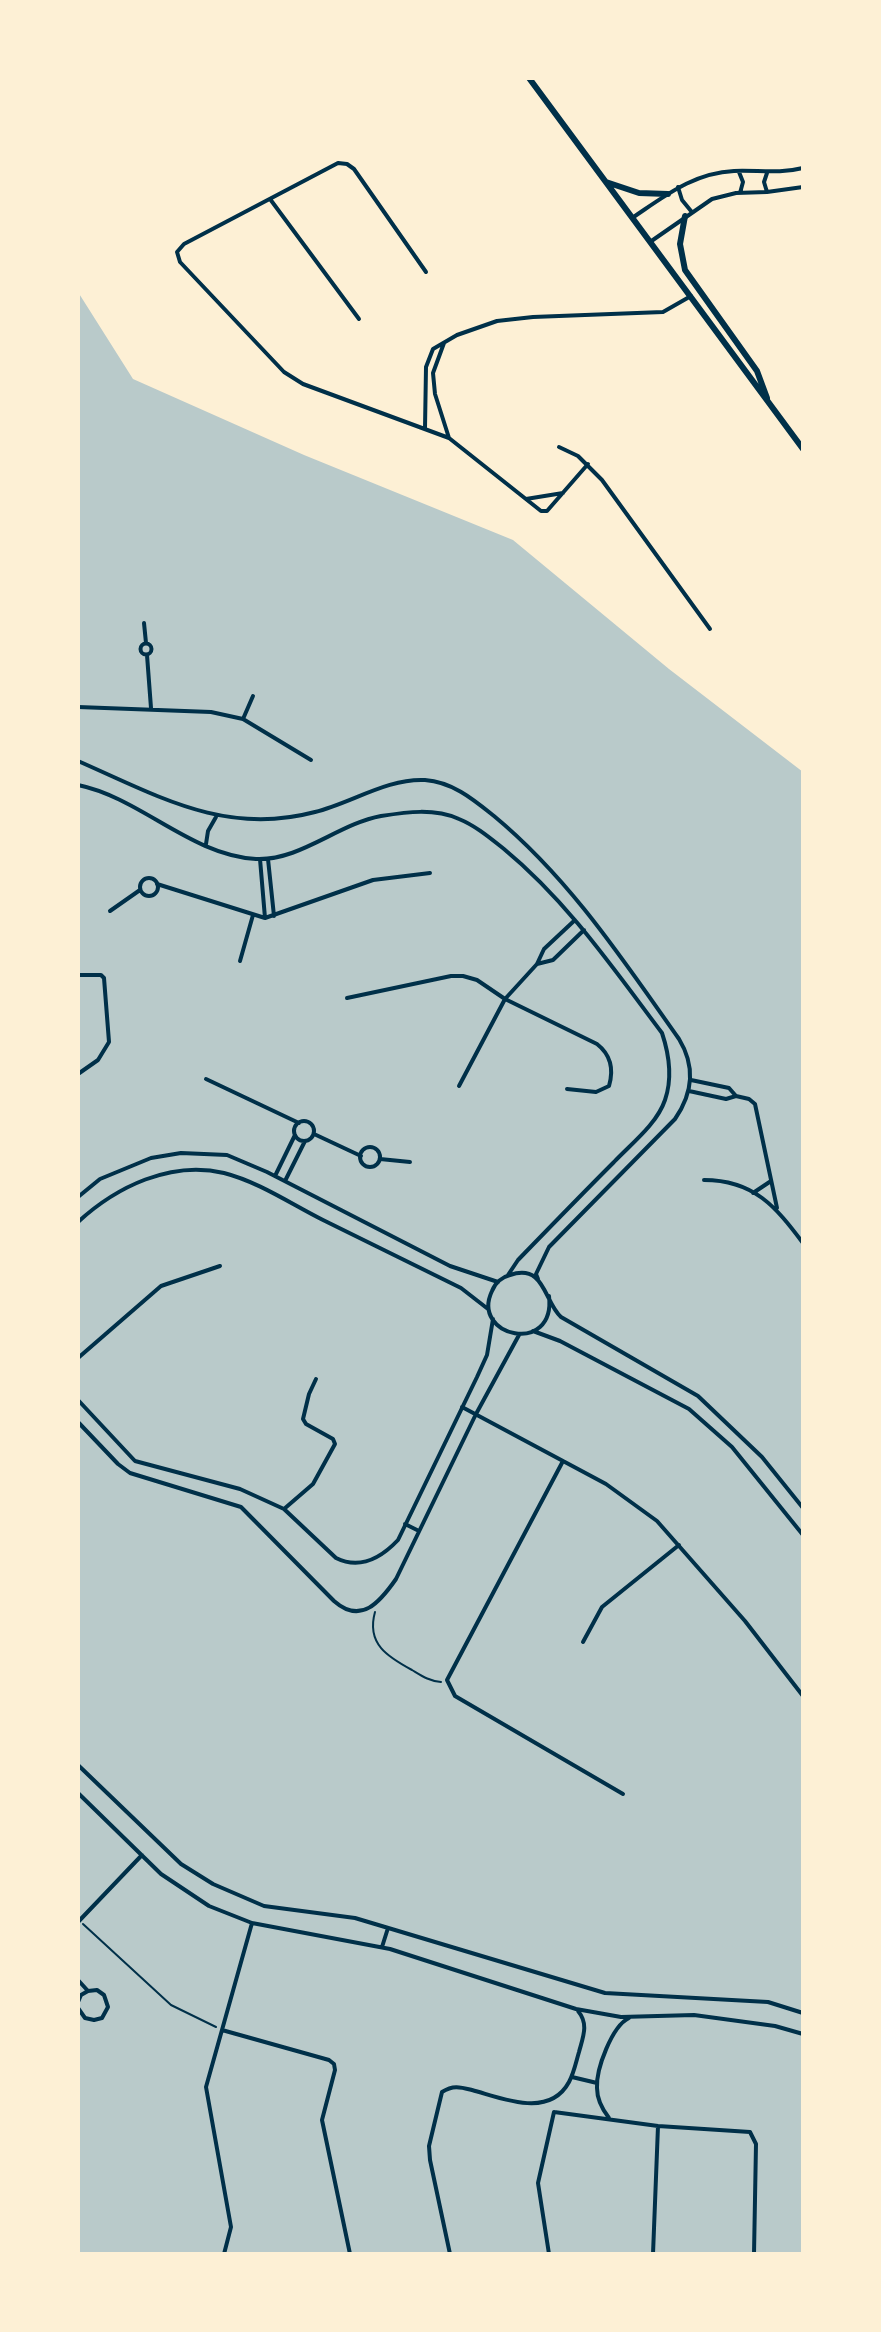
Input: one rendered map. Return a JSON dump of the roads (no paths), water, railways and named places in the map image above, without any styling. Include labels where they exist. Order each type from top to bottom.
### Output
[{"type":"street","points":[[529,78],[803,449]]},
{"type":"street","points":[[426,272],[354,169],[338,163],[184,244],[177,252],[180,262],[284,372],[303,384],[449,438],[541,511],[547,511],[588,464]]},
{"type":"street","points":[[632,218],[678,187],[703,176],[803,168]]},
{"type":"street","points":[[738,171],[743,182],[740,193]]},
{"type":"street","points":[[767,173],[764,182],[767,192]]},
{"type":"street","points":[[606,182],[639,193],[668,194]]},
{"type":"street","points":[[678,187],[688,214],[680,244],[685,270],[757,371],[770,405]]},
{"type":"street","points":[[650,242],[712,199],[803,187]]},
{"type":"street","points":[[270,199],[359,319]]},
{"type":"street","points":[[425,429],[426,367],[433,349],[445,341],[497,321],[663,312],[691,296]]},
{"type":"street","points":[[445,341],[433,373],[435,394],[449,438]]},
{"type":"street","points":[[559,447],[588,464],[614,494],[710,629]]},
{"type":"street","points":[[526,499],[563,493]]},
{"type":"street","points":[[144,623],[146,643],[141,650],[147,655],[151,709]]},
{"type":"street","points":[[243,719],[253,696]]},
{"type":"street","points":[[78,715],[79,708],[211,712],[243,719],[311,760]]},
{"type":"street","points":[[78,761],[216,817],[275,819],[302,815],[408,781],[424,780],[452,787],[473,799],[557,874],[596,922],[679,1039],[691,1067],[691,1080],[675,1119],[549,1247],[536,1274],[553,1309],[561,1317],[698,1396],[762,1457],[803,1508]]},
{"type":"street","points":[[78,785],[115,796],[206,845],[234,856],[260,859],[292,852],[380,816],[432,812],[457,818],[484,833],[521,864],[584,930],[662,1033],[670,1067],[666,1098],[659,1112],[638,1136],[498,1282],[489,1298],[489,1311]]},
{"type":"street","points":[[206,845],[208,831],[216,817]]},
{"type":"street","points":[[260,859],[265,918]]},
{"type":"street","points":[[268,859],[274,916]]},
{"type":"street","points":[[157,884],[156,893],[150,897],[140,890],[141,882],[153,880],[157,884],[265,918],[373,880],[430,873]]},
{"type":"street","points":[[110,911],[140,890]]},
{"type":"street","points":[[240,961],[253,915]]},
{"type":"street","points":[[459,1086],[505,999],[537,964],[544,949],[575,920]]},
{"type":"street","points":[[537,964],[553,960],[584,930]]},
{"type":"street","points":[[78,975],[101,975],[104,978],[109,1036],[103,1054],[78,1074]]},
{"type":"street","points":[[347,998],[463,976],[477,980],[505,999],[597,1044],[606,1052],[612,1066],[609,1086],[596,1092],[567,1089]]},
{"type":"street","points":[[206,1079],[299,1123]]},
{"type":"street","points":[[691,1080],[729,1088],[736,1096]]},
{"type":"street","points":[[689,1091],[726,1099],[736,1096],[749,1099],[756,1107],[777,1208],[803,1243]]},
{"type":"street","points":[[275,1176],[295,1135],[294,1130],[305,1121],[311,1124],[314,1134],[361,1156]]},
{"type":"street","points":[[285,1181],[305,1141],[314,1134]]},
{"type":"street","points":[[295,1135],[305,1141]]},
{"type":"street","points":[[370,1148],[378,1151],[380,1159],[370,1167],[363,1164],[361,1156],[363,1151],[370,1148]]},
{"type":"street","points":[[78,1197],[100,1179],[151,1158],[181,1153],[227,1155],[275,1176],[450,1266],[498,1282]]},
{"type":"street","points":[[380,1159],[410,1162]]},
{"type":"street","points":[[78,1222],[94,1207],[122,1189],[155,1176],[183,1171],[222,1173],[259,1186],[461,1288],[489,1311],[500,1328],[519,1335],[540,1327],[549,1313],[549,1296]]},
{"type":"street","points":[[704,1180],[733,1182],[777,1208]]},
{"type":"street","points":[[753,1193],[771,1181]]},
{"type":"street","points":[[78,1358],[161,1286],[220,1266]]},
{"type":"street","points":[[508,1275],[524,1273],[538,1279]]},
{"type":"street","points":[[78,1400],[141,1464],[240,1489],[284,1509],[336,1558],[359,1564],[379,1557],[398,1540],[487,1355],[493,1319]]},
{"type":"street","points":[[533,1331],[560,1341],[689,1409],[732,1447],[803,1535]]},
{"type":"street","points":[[78,1422],[130,1473],[241,1507],[344,1610],[352,1612],[378,1603],[396,1579],[476,1414],[519,1335]]},
{"type":"street","points":[[284,1509],[313,1484],[335,1444],[333,1439],[306,1424],[303,1419],[316,1379]]},
{"type":"street","points":[[462,1407],[563,1461],[657,1521],[745,1621],[803,1696]]},
{"type":"street","points":[[563,1461],[447,1680],[455,1696],[623,1794]]},
{"type":"street","points":[[405,1524],[419,1531]]},
{"type":"street","points":[[583,1642],[602,1607],[679,1545]]},
{"type":"street","points":[[78,1765],[181,1864],[213,1884],[264,1906],[355,1918],[605,1993],[768,2002],[803,2013]]},
{"type":"street","points":[[78,1793],[161,1874],[209,1906],[252,1923],[382,1947],[576,2009],[630,2017],[694,2015],[775,2026],[803,2034]]},
{"type":"street","points":[[79,1921],[142,1855]]},
{"type":"street","points":[[224,2254],[231,2227],[206,2093],[252,1923]]},
{"type":"street","points":[[382,1947],[388,1928]]},
{"type":"street","points":[[78,1980],[88,1991]]},
{"type":"street","points":[[97,1990],[108,2002],[107,2011],[98,2020],[82,2016],[78,2005],[81,1995],[88,1991],[97,1990]]},
{"type":"street","points":[[450,2254],[429,2146],[442,2092],[456,2086],[528,2104],[549,2100],[563,2091],[572,2077],[585,2029],[582,2016],[576,2009]]},
{"type":"street","points":[[609,2118],[599,2101],[597,2083],[614,2029],[630,2017]]},
{"type":"street","points":[[222,2030],[334,2064],[322,2120],[350,2254]]},
{"type":"street","points":[[572,2077],[597,2083]]},
{"type":"street","points":[[549,2100],[554,2112],[538,2183],[549,2254]]},
{"type":"street","points":[[554,2112],[658,2126],[745,2130],[753,2135],[756,2144],[754,2254]]},
{"type":"street","points":[[653,2254],[658,2126]]}]
